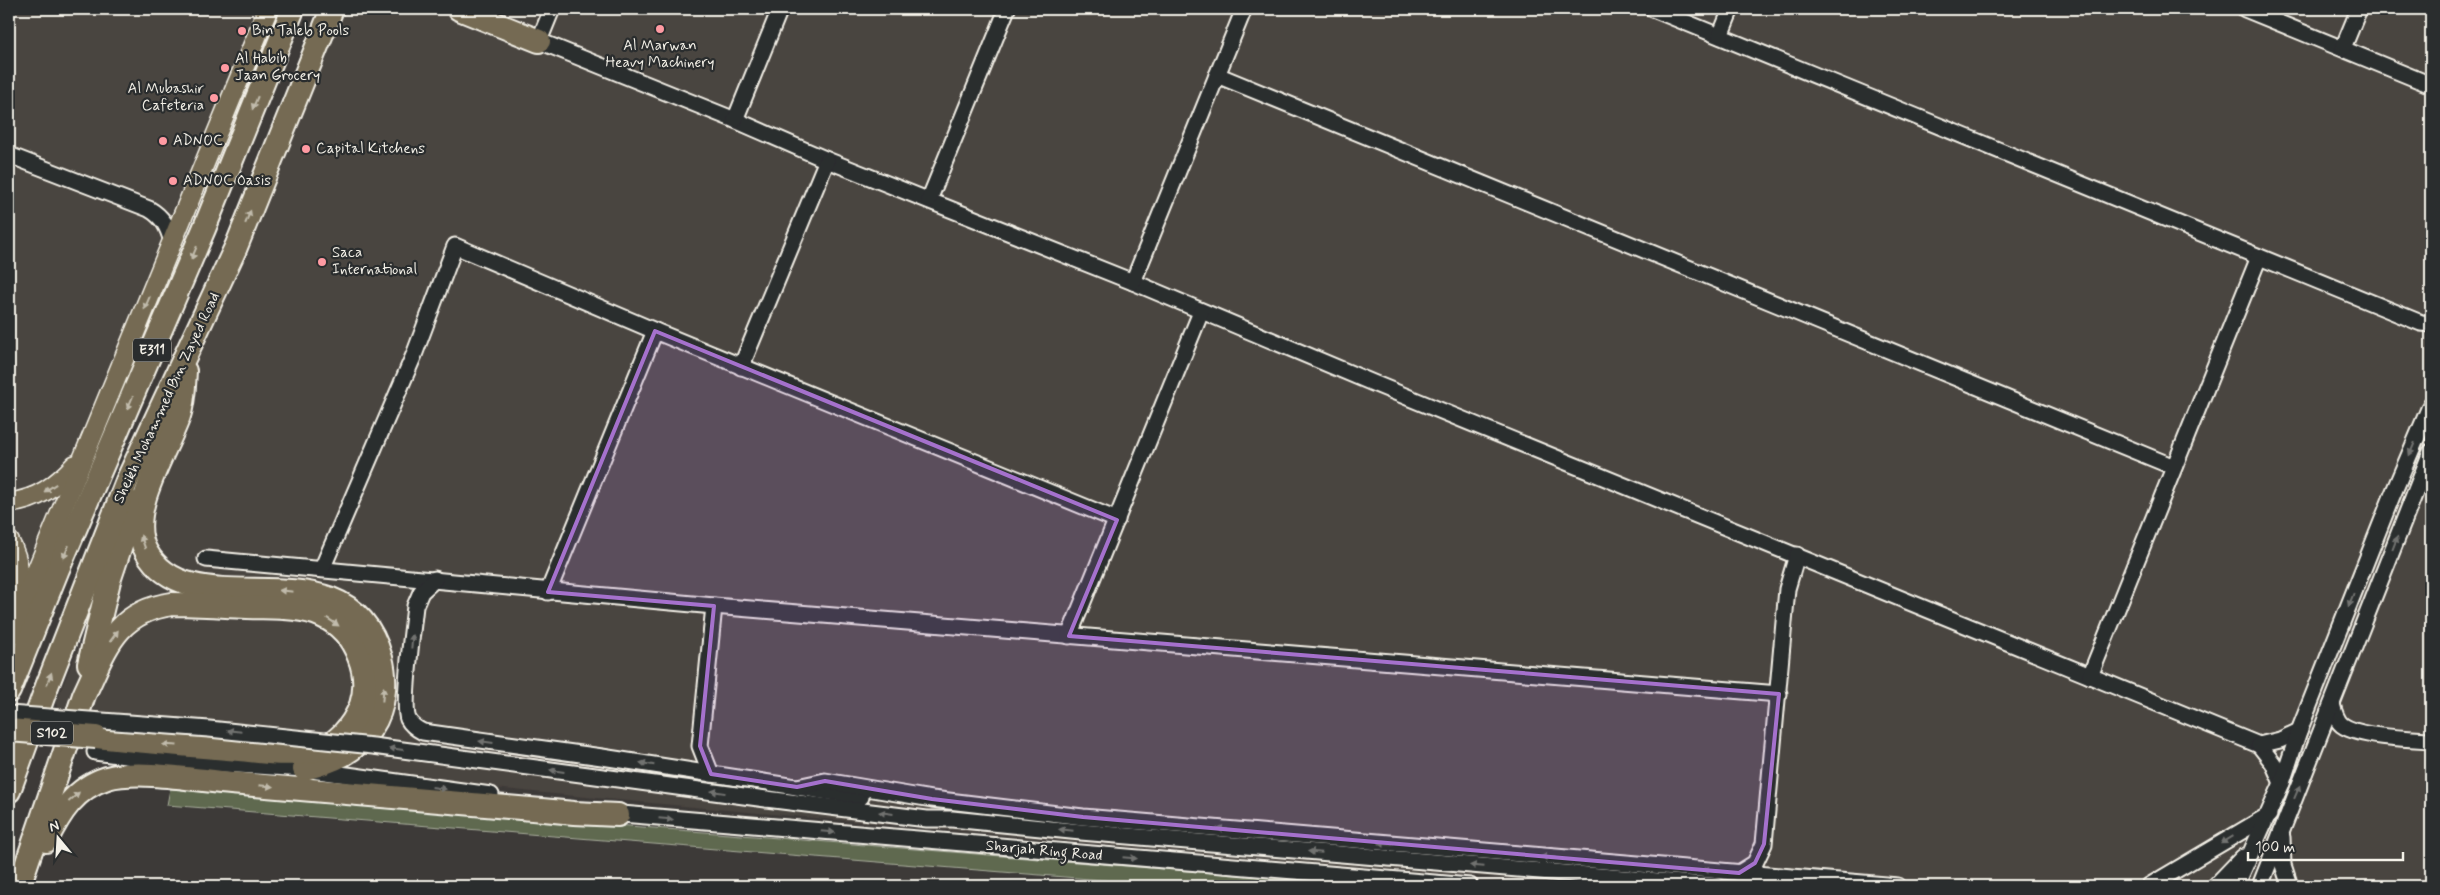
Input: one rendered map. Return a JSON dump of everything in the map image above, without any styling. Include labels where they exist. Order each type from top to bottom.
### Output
[{"type":"highway","name":"Sheikh Mohammed Bin Zayed Road","points":[[9,691],[58,570],[204,229],[292,9]]},
{"type":"highway","name":"Sheikh Mohammed Bin Zayed Road","points":[[9,791],[46,686],[127,481],[236,247],[332,9]]},
{"type":"highway","points":[[459,9],[539,41]]},
{"type":"highway","points":[[186,357],[181,409],[148,491],[140,519],[142,543],[154,563],[175,579],[203,587],[275,589],[325,596],[344,605],[361,620],[373,638],[381,660],[383,700],[380,714],[370,730],[352,750],[342,757],[304,770]]},
{"type":"highway","points":[[84,695],[97,628],[126,525],[128,506],[127,481]]},
{"type":"highway","points":[[19,886],[84,695],[105,648],[114,634],[139,613],[155,606],[172,604],[276,608],[321,615],[333,622],[348,635],[362,664],[364,690],[357,715],[341,736],[327,746],[315,751],[284,754],[158,744],[95,745]]},
{"type":"highway","name":"S102","points":[[9,730],[95,745]]},
{"type":"highway","name":"S102","points":[[9,745],[95,745]]},
{"type":"highway","points":[[29,886],[54,825],[67,804],[85,788],[102,780],[120,776],[254,784],[574,813],[618,815]]},
{"type":"main road","points":[[9,638],[268,9]]},
{"type":"main road","points":[[9,503],[35,497],[54,487],[82,457]]},
{"type":"main road","points":[[9,541],[16,554],[19,576],[16,597],[9,619]]},
{"type":"street","points":[[552,9],[539,41],[735,120],[827,160],[1133,282],[1201,312],[2259,744],[2273,763],[2282,783]]},
{"type":"street","points":[[735,120],[780,9]]},
{"type":"street","points":[[929,200],[1007,9]]},
{"type":"street","points":[[1133,282],[1244,9]]},
{"type":"street","points":[[1653,9],[2428,327]]},
{"type":"street","points":[[1720,36],[1731,9]]},
{"type":"street","points":[[2245,9],[2431,85]]},
{"type":"street","points":[[2343,48],[2359,9]]},
{"type":"street","points":[[1217,75],[2174,466]]},
{"type":"street","points":[[9,155],[149,209],[158,214],[165,222],[172,242]]},
{"type":"street","points":[[742,366],[827,160]]},
{"type":"street","points":[[322,569],[414,355],[454,246],[656,332],[1116,520]]},
{"type":"street","points":[[2090,676],[2259,257]]},
{"type":"street","points":[[1069,636],[1201,312]]},
{"type":"street","points":[[548,592],[656,332]]},
{"type":"street","points":[[2236,886],[2282,783],[2299,731],[2392,496],[2431,404]]},
{"type":"street","points":[[2260,886],[2431,452]]},
{"type":"street","points":[[1739,872],[1755,862],[1764,844],[1787,589],[1797,554]]},
{"type":"street","points":[[206,559],[435,579],[548,592],[1779,694]]},
{"type":"street","points":[[435,579],[421,592],[415,606],[406,708],[408,719],[415,727],[431,734],[680,769],[927,808],[952,819]]},
{"type":"street","points":[[710,774],[700,746],[714,606]]},
{"type":"street","points":[[2332,704],[2337,719],[2344,726],[2368,734]]},
{"type":"street","points":[[9,714],[209,729],[373,746],[927,818],[1717,886]]},
{"type":"street","points":[[2259,744],[2280,740],[2299,731]]},
{"type":"street","points":[[2318,740],[2334,733],[2431,740]]},
{"type":"street","name":"Sharjah Ring Road","points":[[95,745],[156,760],[304,770],[557,804],[618,815],[1470,886]]},
{"type":"street","points":[[680,769],[700,746]]},
{"type":"street","points":[[796,787],[825,780],[932,800],[1083,817],[1898,886]]},
{"type":"street","points":[[2149,886],[2268,815]]},
{"type":"street","points":[[2284,823],[2281,849],[2283,865],[2290,886]]},
{"type":"street","points":[[2215,886],[2231,872],[2261,830]]},
{"type":"street","points":[[1764,844],[1771,861],[1781,876]]},
{"type":"highlighted area","points":[[655,331],[1117,520],[1069,636],[1779,694],[1764,844],[1755,863],[1739,873],[1083,817],[932,799],[825,781],[797,787],[711,774],[700,746],[714,606],[548,592]]},
{"type":"shaded area","points":[[9,9],[265,9],[9,619]]},
{"type":"shaded area","points":[[338,9],[2431,9],[2431,435],[2248,884],[2431,454],[2431,886],[1598,886],[1227,856],[554,794],[66,745],[56,702]]},
{"type":"green space","points":[[170,789],[1373,886],[1177,886],[167,805]]},
{"type":"place","name":"Al Marwan Heavy Machinery","points":[[660,29]]},
{"type":"place","name":"Bin Taleb Pools","points":[[242,31]]},
{"type":"place","name":"Al Habib Jaan Grocery","points":[[225,68]]},
{"type":"place","name":"Al Mubashir Cafeteria","points":[[214,98]]},
{"type":"place","name":"ADNOC","points":[[163,141]]},
{"type":"place","name":"Capital Kitchens","points":[[306,149]]},
{"type":"place","name":"ADNOC Oasis","points":[[173,181]]},
{"type":"place","name":"Saca International","points":[[322,262]]}]
